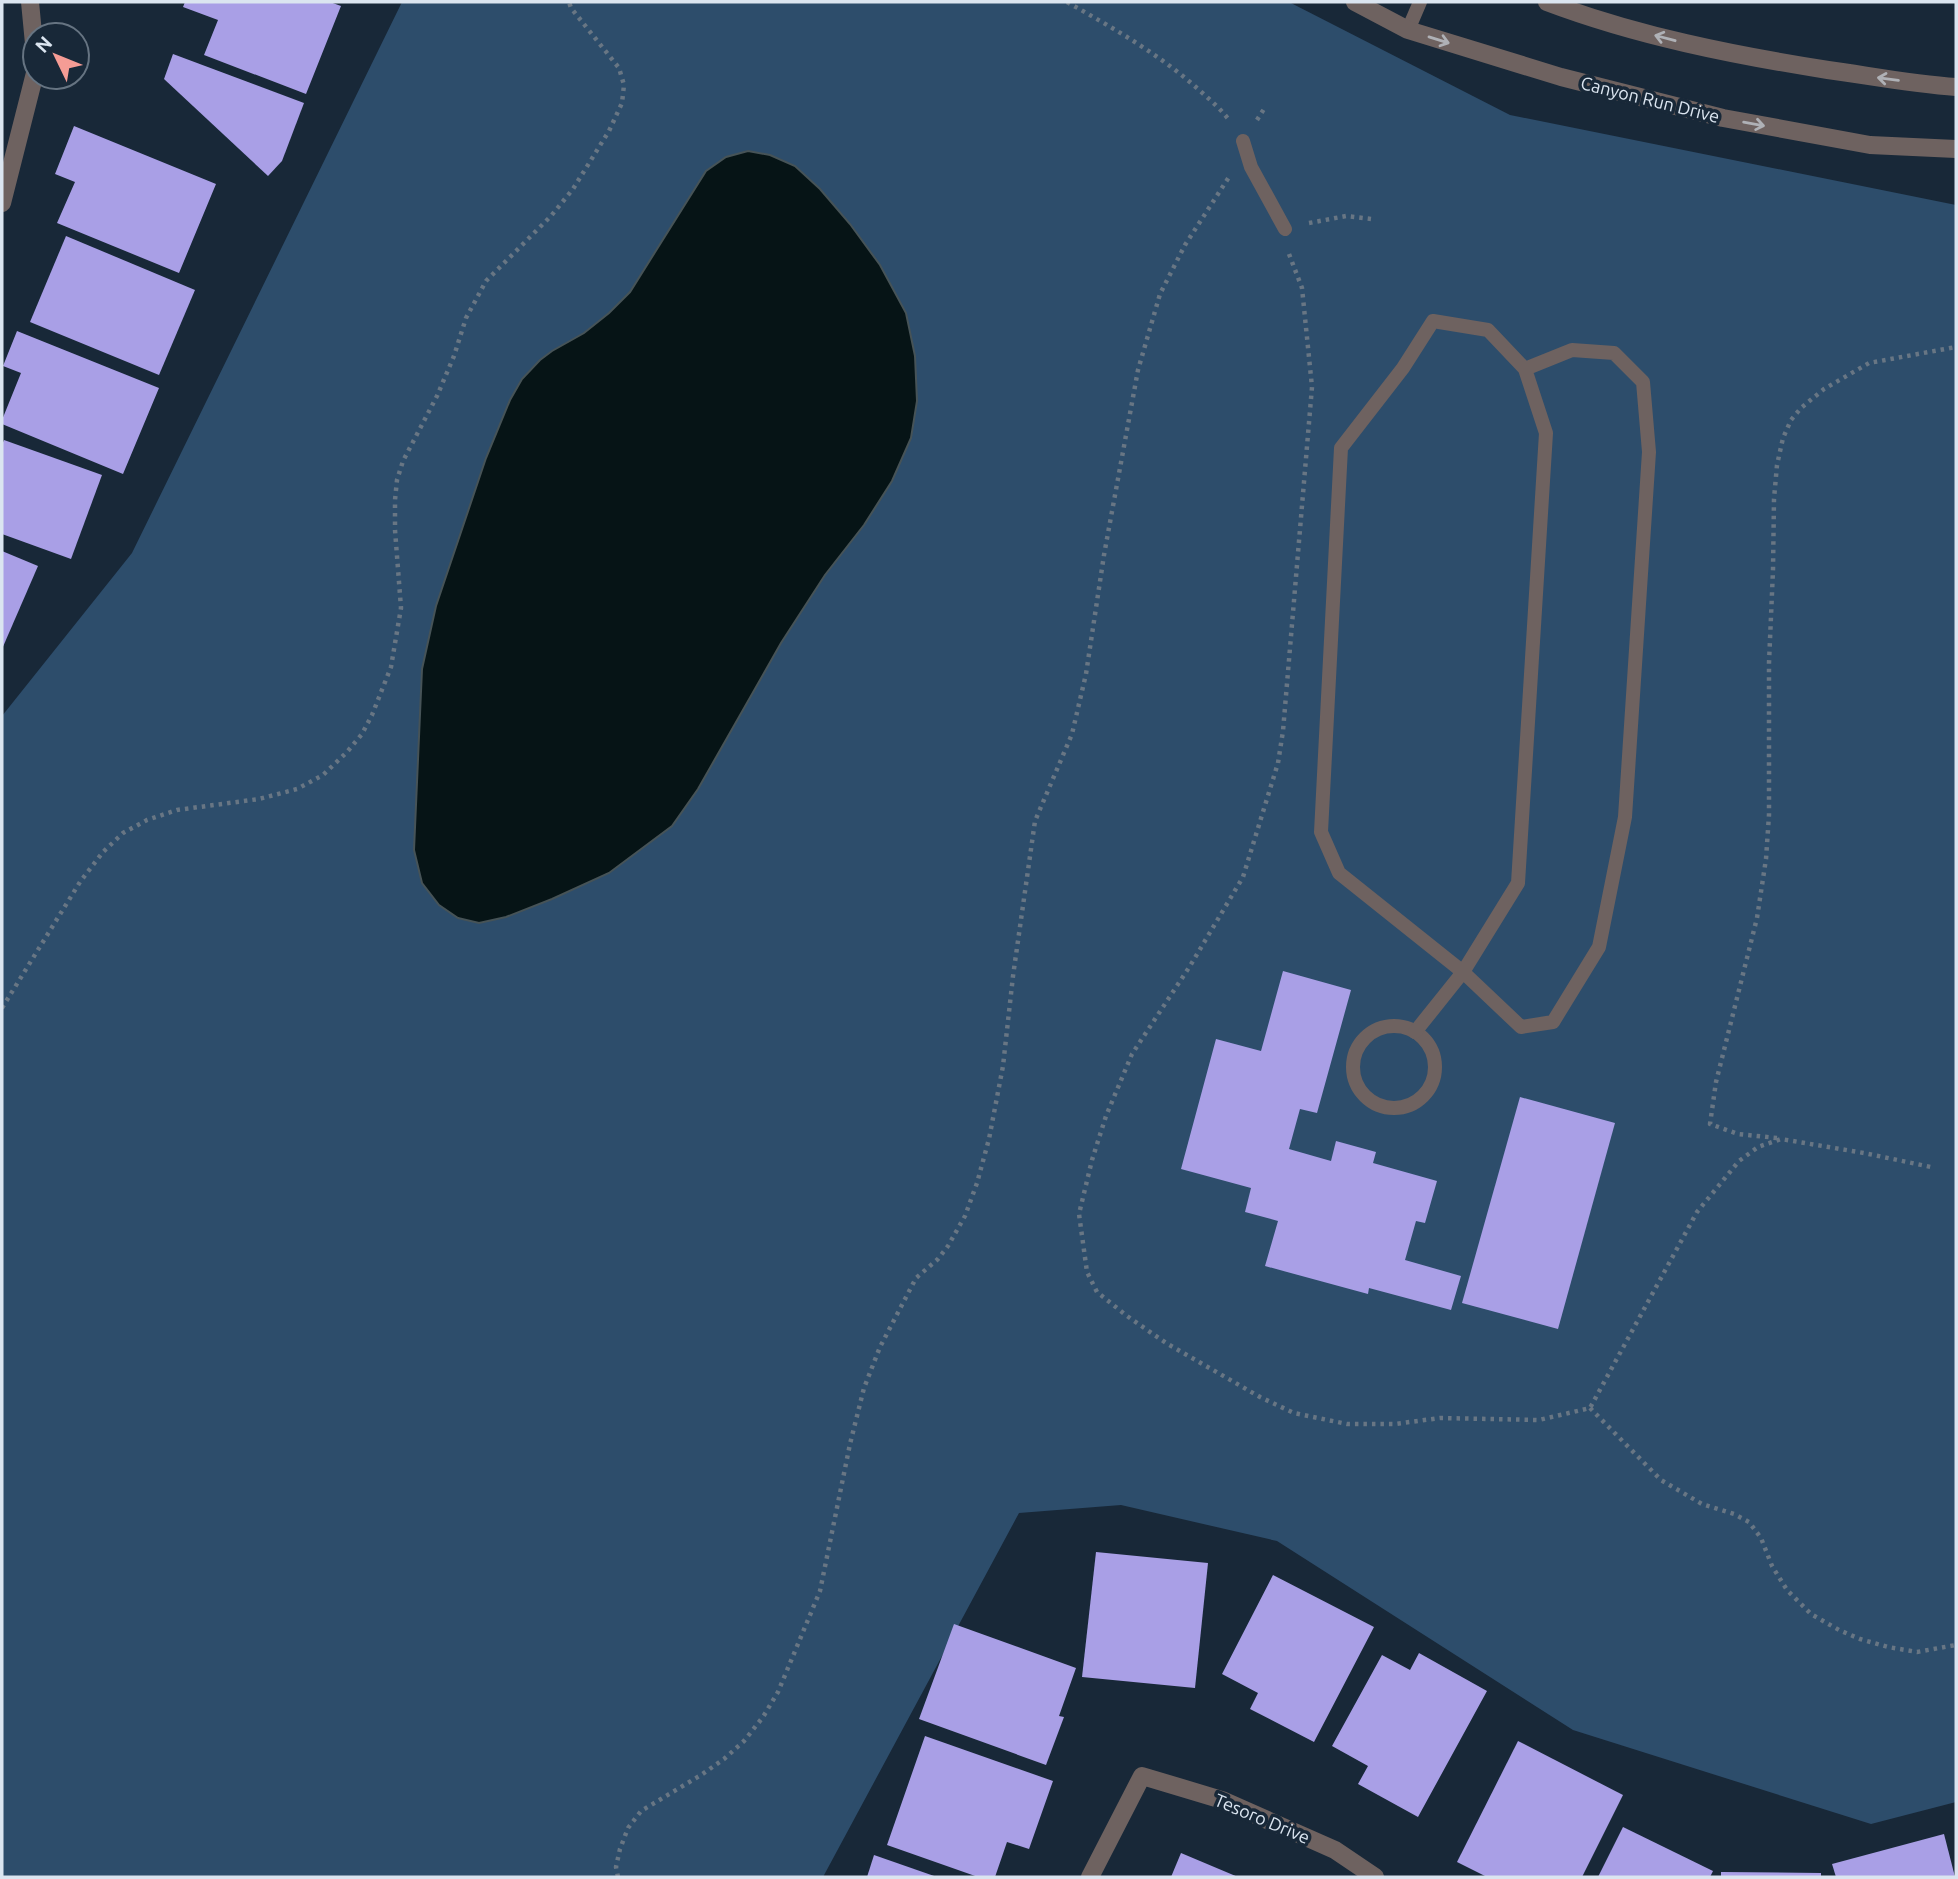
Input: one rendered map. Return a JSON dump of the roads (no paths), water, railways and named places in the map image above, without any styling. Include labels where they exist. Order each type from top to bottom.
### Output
[{"type":"street","points":[[30,2],[32,21]]},
{"type":"street","name":"Canyon Run Drive","points":[[1355,2],[1408,30],[1561,77],[1723,118],[1870,145],[1956,149]]},
{"type":"street","points":[[1547,2],[1593,19],[1767,61],[1879,78],[1956,86]]},
{"type":"street","points":[[2,203],[30,91]]},
{"type":"street","name":"Tesoro Drive","points":[[1090,1877],[1143,1776],[1222,1800],[1335,1850],[1376,1877]]},
{"type":"lane","points":[[1408,30],[1420,2]]},
{"type":"lane","points":[[1243,141],[1251,167],[1285,229]]},
{"type":"lane","points":[[1415,1032],[1463,972],[1518,883],[1546,433],[1525,369],[1488,330],[1433,321],[1403,368],[1341,448],[1321,832],[1339,873],[1463,972],[1521,1027],[1553,1022],[1599,947],[1625,817],[1649,452],[1643,382],[1614,353],[1572,351],[1525,369]]},
{"type":"lane","points":[[1391,1027],[1415,1032],[1427,1043],[1433,1055],[1435,1069],[1432,1083],[1425,1094],[1403,1107],[1377,1105],[1366,1098],[1358,1087],[1353,1062],[1358,1049],[1366,1038],[1377,1030],[1391,1027]]}]
